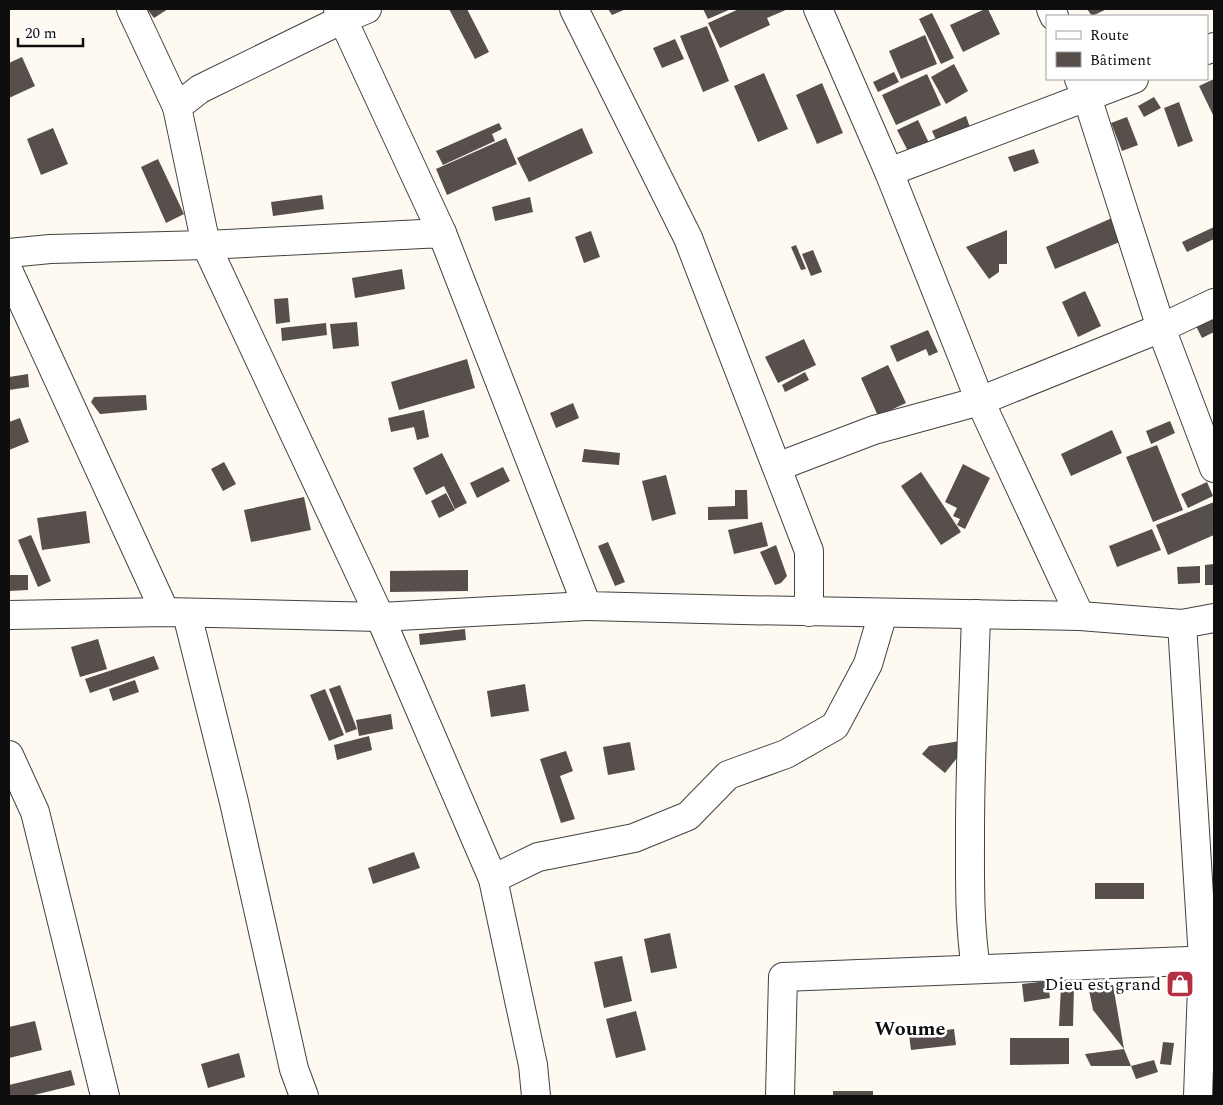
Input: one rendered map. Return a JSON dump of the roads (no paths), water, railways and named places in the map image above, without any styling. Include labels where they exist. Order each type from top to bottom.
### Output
[{"type":"street","points":[[131,9],[177,107],[206,245],[380,617],[493,879],[533,1065],[536,1096]]},
{"type":"street","points":[[574,9],[688,238],[777,466],[810,551],[809,612]]},
{"type":"street","points":[[818,9],[888,172],[980,401],[1080,616]]},
{"type":"street","points":[[177,107],[200,89],[349,12],[442,233],[587,606]]},
{"type":"street","points":[[888,172],[1083,88],[1128,80]]},
{"type":"street","points":[[1083,88],[1161,328],[1214,468]]},
{"type":"street","points":[[9,253],[50,249],[206,245],[442,233]]},
{"type":"street","points":[[9,272],[176,613],[234,802],[292,1060],[304,1096]]},
{"type":"street","points":[[777,466],[874,430],[980,401],[1161,328],[1214,303]]},
{"type":"street","points":[[9,615],[176,613],[380,617],[587,606],[1080,616],[1182,624],[1214,618]]},
{"type":"street","points":[[493,879],[538,857],[634,838],[688,816],[728,775],[786,754],[835,726],[868,664],[883,613]]},
{"type":"street","points":[[976,614],[970,770],[971,932],[976,969]]},
{"type":"street","points":[[1182,624],[1208,960],[1198,1096]]},
{"type":"street","points":[[9,755],[35,812],[105,1096]]},
{"type":"street","points":[[780,1096],[783,977],[1208,960]]},
{"type":"place","name":"Dieu est grand","points":[[1180,984]]},
{"type":"district","name":"Woume","points":[[910,1029]]}]
